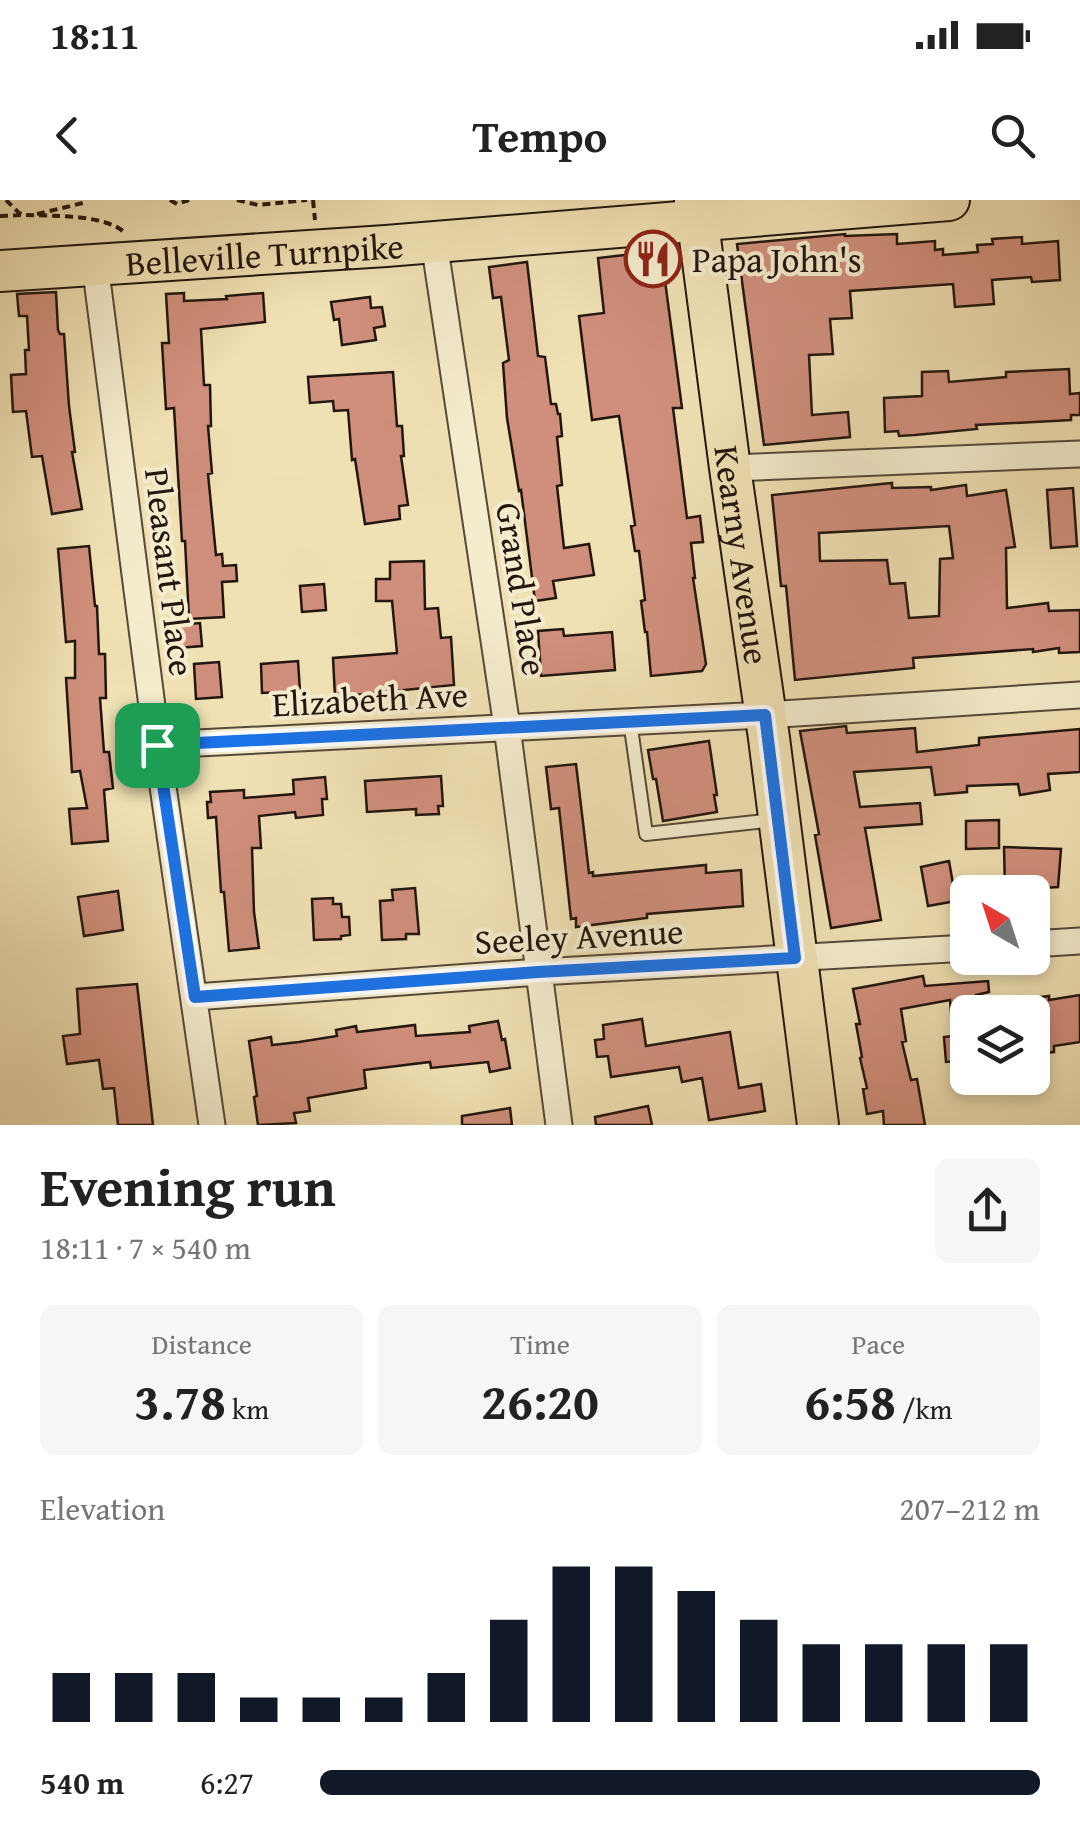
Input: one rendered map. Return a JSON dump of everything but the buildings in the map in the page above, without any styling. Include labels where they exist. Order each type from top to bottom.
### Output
[{"type":"main road","name":"Belleville Turnpike","points":[[0,270],[434,242],[696,210],[948,200]]},
{"type":"main road","name":"Kearny Avenue","points":[[696,210],[818,1125]]},
{"type":"street","name":"Grand Place","points":[[434,242],[508,727],[559,1125]]},
{"type":"street","name":"Pleasant Place","points":[[94,264],[212,1125]]},
{"type":"street","points":[[730,468],[1080,454]]},
{"type":"street","name":"Elizabeth Ave","points":[[157,745],[1080,695]]},
{"type":"street","points":[[1050,943],[1080,942]]},
{"type":"street","name":"Seeley Avenue","points":[[195,997],[538,972],[950,949]]},
{"type":"lane","points":[[630,721],[646,834],[778,820]]},
{"type":"path","points":[[6,200],[24,215],[82,200]]},
{"type":"path","points":[[170,200],[177,204],[189,200]]},
{"type":"path","points":[[237,200],[258,205],[307,200]]},
{"type":"path","points":[[0,216],[58,216],[109,224],[124,230],[128,240]]},
{"type":"place","name":"Papa John's","points":[[653,259]]},
{"type":"route","points":[[765,715],[795,958],[195,997],[157,745],[765,715]]}]
